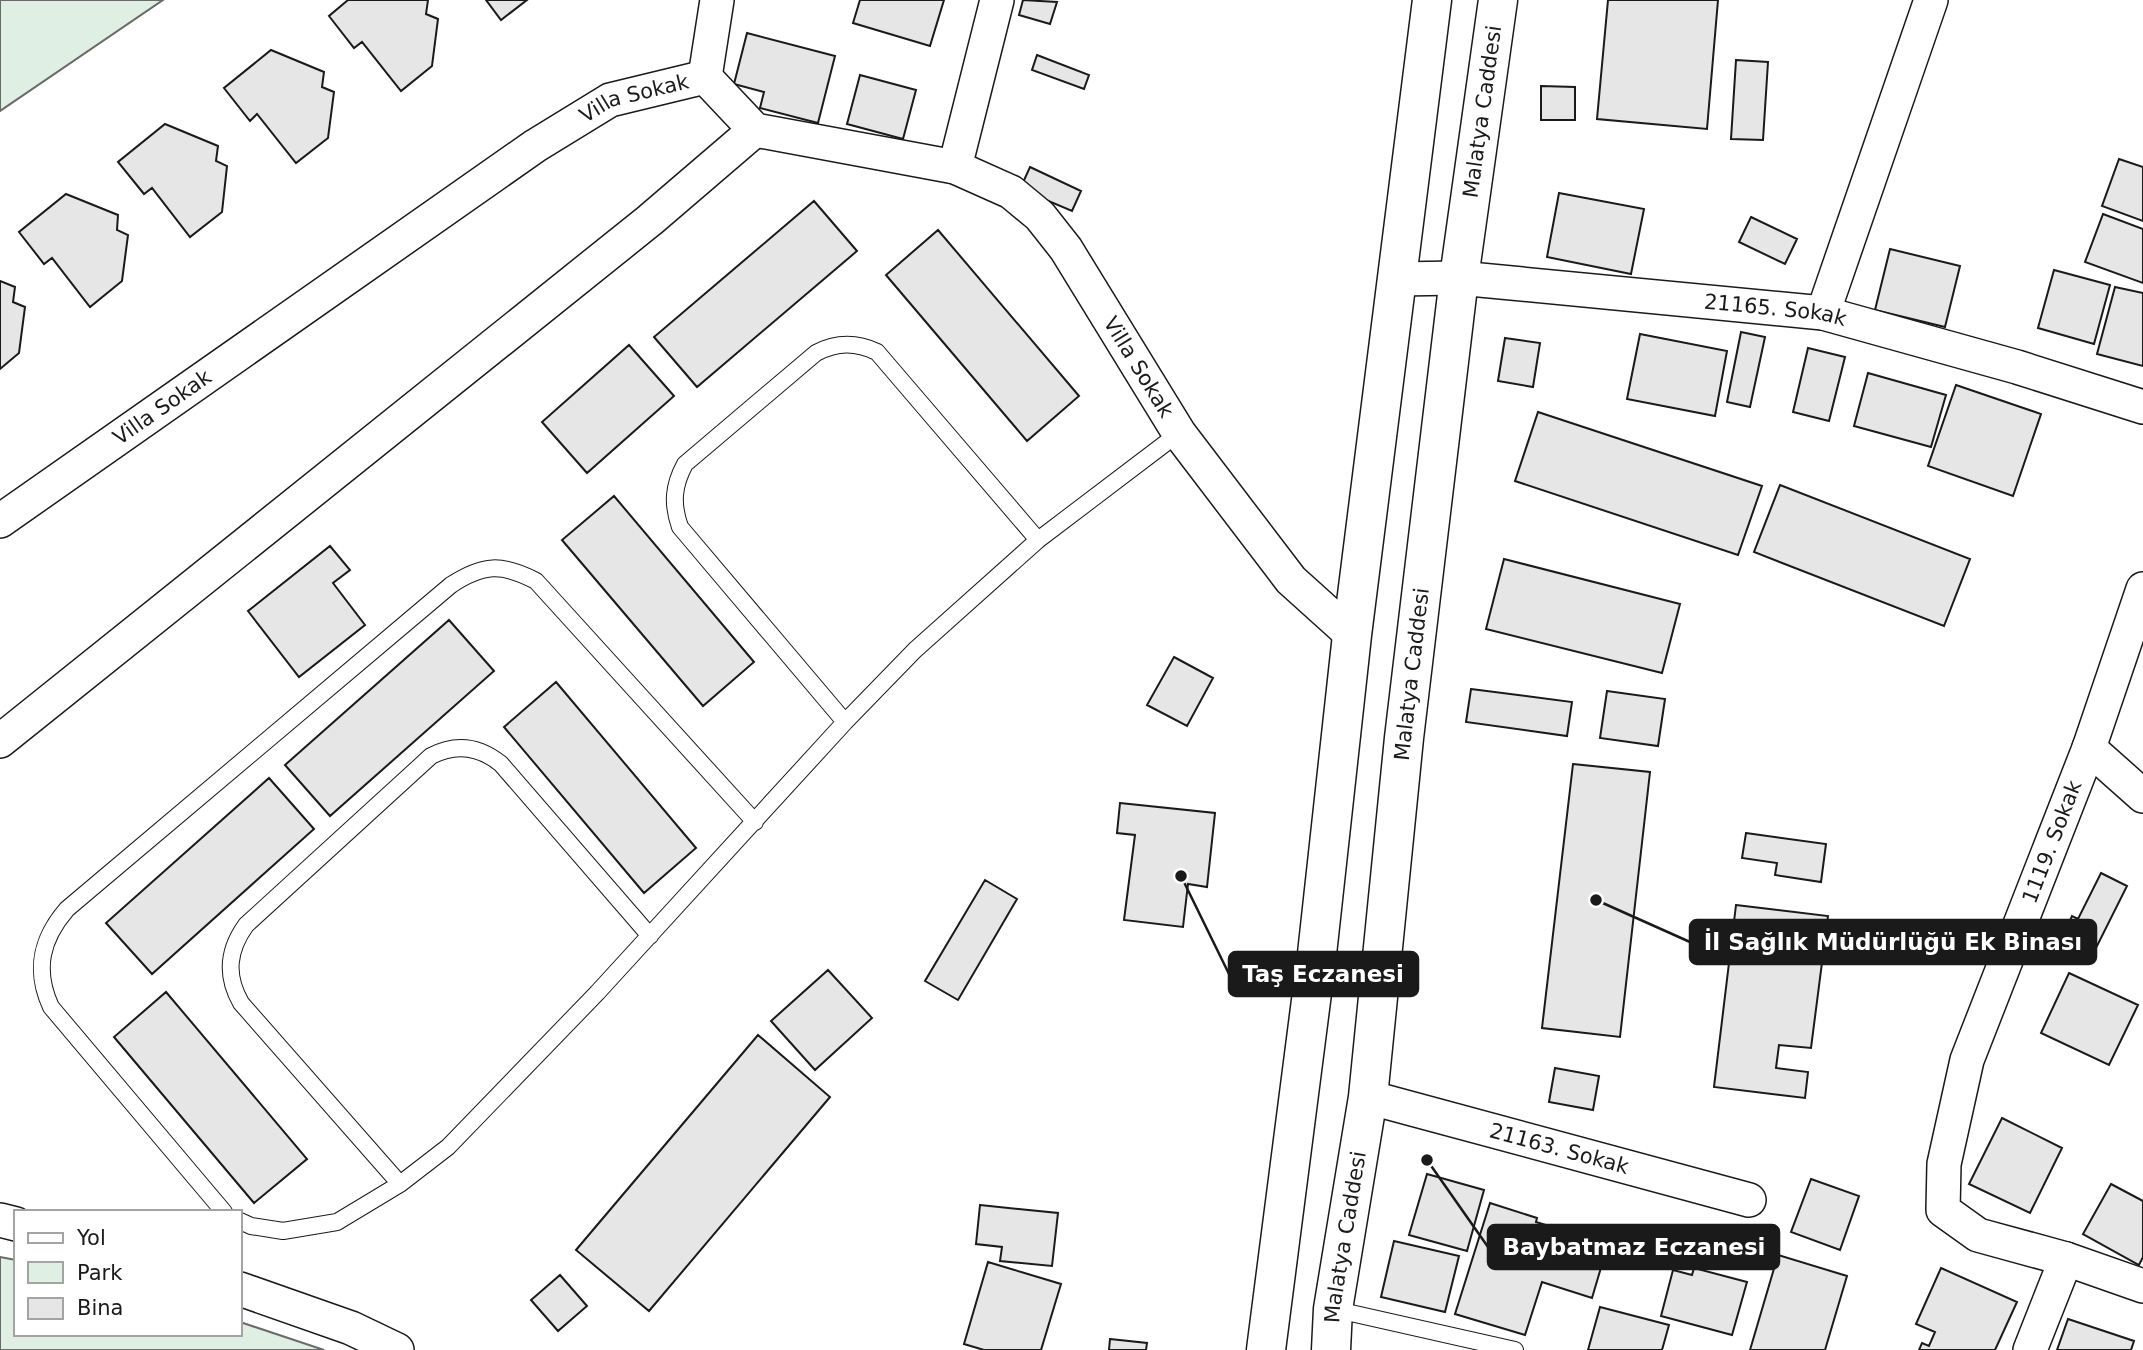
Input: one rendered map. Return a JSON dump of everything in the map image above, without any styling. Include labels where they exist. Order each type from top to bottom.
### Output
[{"type":"main road","points":[[1266,1350],[1317,954],[1352,635],[1432,0]]},
{"type":"main road","name":"Malatya Caddesi","points":[[1331,1350],[1333,1309],[1368,1097],[1404,738],[1459,278],[1498,0]]},
{"type":"street","points":[[705,77],[717,0]]},
{"type":"street","points":[[955,167],[997,0]]},
{"type":"street","points":[[1824,313],[1931,0]]},
{"type":"street","name":"Villa Sokak","points":[[0,521],[535,146],[610,100],[705,77],[755,130],[955,167],[1011,192],[1040,216],[1066,249],[1179,433],[1291,580],[1352,635]]},
{"type":"street","points":[[0,741],[650,220],[755,130]]},
{"type":"street","name":"21165. Sokak","points":[[1397,279],[1459,278],[1824,313],[2017,367],[2143,407]]},
{"type":"street","name":"1119. Sokak","points":[[2066,1259],[1978,1235],[1943,1210],[1944,1164],[1967,1060],[2089,748],[2143,590]]},
{"type":"street","points":[[2089,748],[2143,796]]},
{"type":"street","name":"21163. Sokak","points":[[1368,1097],[1749,1200]]},
{"type":"street","points":[[2030,1350],[2066,1259],[2143,1286]]},
{"type":"street","points":[[242,1290],[351,1328],[397,1350]]},
{"type":"lane","points":[[845,722],[680,527],[675,512],[674,494],[677,479],[685,464],[816,353],[840,344],[865,347],[877,352],[1038,540]]},
{"type":"lane","points":[[242,1222],[282,1231],[337,1222],[400,1184],[457,1138],[650,936],[845,722],[915,650],[1038,540],[1179,433]]},
{"type":"lane","points":[[222,1210],[51,1007],[41,976],[45,942],[66,909],[451,584],[473,571],[491,568],[508,570],[536,581],[755,822]]},
{"type":"lane","points":[[400,1184],[235,993],[229,970],[231,953],[236,939],[246,925],[431,757],[443,750],[457,747],[481,751],[501,764],[650,936]]},
{"type":"lane","points":[[1333,1309],[1515,1350]]},
{"type":"green space","points":[[0,0],[163,0],[0,111]]},
{"type":"green space","points":[[0,1257],[14,1260],[14,1336],[242,1336],[242,1323],[324,1350],[0,1350]]},
{"type":"building","points":[[348,0],[428,0],[426,14],[438,19],[432,66],[401,91],[362,42],[354,48],[329,16]]},
{"type":"building","points":[[486,0],[527,0],[501,20]]},
{"type":"building","points":[[860,0],[944,0],[930,46],[853,23]]},
{"type":"building","points":[[1023,0],[1057,2],[1050,24],[1019,15]]},
{"type":"building","points":[[1608,0],[1718,0],[1707,129],[1597,119]]},
{"type":"building","points":[[747,33],[835,56],[818,123],[760,108],[764,92],[734,84]]},
{"type":"building","points":[[271,50],[324,72],[322,87],[334,92],[328,138],[296,163],[257,114],[250,121],[224,88]]},
{"type":"building","points":[[1037,55],[1089,75],[1084,89],[1032,70]]},
{"type":"building","points":[[1736,60],[1768,62],[1763,140],[1731,139]]},
{"type":"building","points":[[860,75],[916,90],[903,139],[847,124]]},
{"type":"building","points":[[1541,86],[1575,87],[1575,120],[1541,120]]},
{"type":"building","points":[[165,124],[218,146],[216,161],[227,166],[222,212],[190,237],[152,188],[144,194],[118,162]]},
{"type":"building","points":[[2119,159],[2143,167],[2143,221],[2102,206]]},
{"type":"building","points":[[1030,167],[1081,191],[1072,211],[1020,189]]},
{"type":"building","points":[[1559,193],[1644,209],[1631,274],[1547,257]]},
{"type":"building","points":[[66,194],[118,215],[117,230],[128,235],[122,281],[90,307],[52,258],[44,264],[19,232]]},
{"type":"building","points":[[814,201],[857,251],[697,387],[654,337]]},
{"type":"building","points":[[2103,214],[2143,229],[2143,283],[2085,262]]},
{"type":"building","points":[[1751,217],[1797,239],[1785,264],[1739,242]]},
{"type":"building","points":[[938,230],[1079,396],[1027,441],[886,275]]},
{"type":"building","points":[[1890,249],[1960,266],[1945,327],[1875,310]]},
{"type":"building","points":[[2054,270],[2110,285],[2094,344],[2038,328]]},
{"type":"building","points":[[0,281],[15,287],[13,302],[25,307],[19,353],[0,369]]},
{"type":"building","points":[[2115,287],[2143,293],[2143,366],[2097,354]]},
{"type":"building","points":[[1741,332],[1765,337],[1750,407],[1727,402]]},
{"type":"building","points":[[1640,334],[1727,351],[1715,416],[1627,399]]},
{"type":"building","points":[[1505,338],[1540,343],[1533,387],[1498,381]]},
{"type":"building","points":[[629,345],[674,396],[587,473],[542,422]]},
{"type":"building","points":[[1808,348],[1845,357],[1829,421],[1793,412]]},
{"type":"building","points":[[1868,373],[1946,395],[1931,447],[1854,426]]},
{"type":"building","points":[[1956,385],[2041,414],[2013,496],[1928,466]]},
{"type":"building","points":[[1538,412],[1762,486],[1738,555],[1515,481]]},
{"type":"building","points":[[1780,485],[1970,559],[1944,626],[1754,552]]},
{"type":"building","points":[[614,496],[754,662],[703,706],[562,540]]},
{"type":"building","points":[[330,546],[350,570],[333,583],[365,625],[299,677],[248,611]]},
{"type":"building","points":[[1504,559],[1680,604],[1662,673],[1486,629]]},
{"type":"building","points":[[449,620],[494,671],[330,816],[285,765]]},
{"type":"building","points":[[1174,657],[1213,678],[1187,726],[1147,705]]},
{"type":"building","points":[[556,682],[696,848],[644,893],[504,727]]},
{"type":"building","points":[[1471,689],[1572,702],[1567,736],[1466,722]]},
{"type":"building","points":[[1607,691],[1665,699],[1658,746],[1600,738]]},
{"type":"building","points":[[1573,764],[1650,772],[1620,1037],[1542,1028]]},
{"type":"building","points":[[269,778],[314,829],[152,974],[106,923]]},
{"type":"building","points":[[1120,803],[1215,813],[1207,887],[1188,884],[1183,927],[1124,920],[1135,835],[1117,833]]},
{"type":"building","points":[[1746,833],[1826,844],[1821,882],[1775,875],[1777,863],[1742,858]]},
{"type":"building","points":[[2101,873],[2127,886],[2093,954],[2062,938],[2072,916],[2078,919]]},
{"type":"building","points":[[985,880],[1017,899],[958,1000],[925,981]]},
{"type":"building","points":[[1736,905],[1828,916],[1811,1048],[1779,1045],[1776,1068],[1808,1072],[1805,1098],[1714,1087]]},
{"type":"building","points":[[828,970],[872,1018],[815,1070],[771,1021]]},
{"type":"building","points":[[2069,973],[2138,1005],[2109,1065],[2041,1033]]},
{"type":"building","points":[[166,992],[307,1159],[254,1203],[114,1037]]},
{"type":"building","points":[[758,1035],[830,1097],[649,1311],[576,1250]]},
{"type":"building","points":[[1555,1068],[1599,1076],[1593,1110],[1549,1102]]},
{"type":"building","points":[[2002,1118],[2062,1148],[2030,1213],[1969,1184]]},
{"type":"building","points":[[1427,1174],[1484,1190],[1467,1251],[1409,1235]]},
{"type":"building","points":[[1811,1179],[1859,1196],[1840,1250],[1791,1232]]},
{"type":"building","points":[[2111,1184],[2143,1201],[2143,1257],[2139,1265],[2083,1234]]},
{"type":"building","points":[[1490,1203],[1537,1218],[1536,1222],[1608,1244],[1592,1298],[1542,1282],[1525,1335],[1455,1314]]},
{"type":"building","points":[[980,1205],[1058,1213],[1052,1266],[1000,1261],[1002,1247],[976,1244]]},
{"type":"building","points":[[1394,1241],[1459,1256],[1445,1312],[1381,1297]]},
{"type":"building","points":[[1778,1255],[1847,1276],[1825,1350],[1750,1350]]},
{"type":"building","points":[[988,1262],[1061,1284],[1041,1350],[984,1350],[964,1344]]},
{"type":"building","points":[[1694,1268],[1747,1282],[1732,1335],[1661,1316],[1673,1270],[1692,1275]]},
{"type":"building","points":[[1941,1268],[2017,1302],[1995,1350],[1919,1350],[1922,1343],[1929,1346],[1935,1332],[1916,1324]]},
{"type":"building","points":[[560,1275],[587,1306],[558,1331],[531,1300]]},
{"type":"building","points":[[1600,1307],[1669,1325],[1662,1350],[1588,1350]]},
{"type":"building","points":[[2068,1319],[2134,1341],[2131,1350],[2057,1350]]},
{"type":"building","points":[[1110,1339],[1147,1343],[1146,1350],[1109,1350]]},
{"type":"place","name":"Taş Eczanesi","points":[[1181,876]]},
{"type":"place","name":"İl Sağlık Müdürlüğü Ek Binası","points":[[1596,900]]},
{"type":"place","name":"Baybatmaz Eczanesi","points":[[1427,1160]]}]
